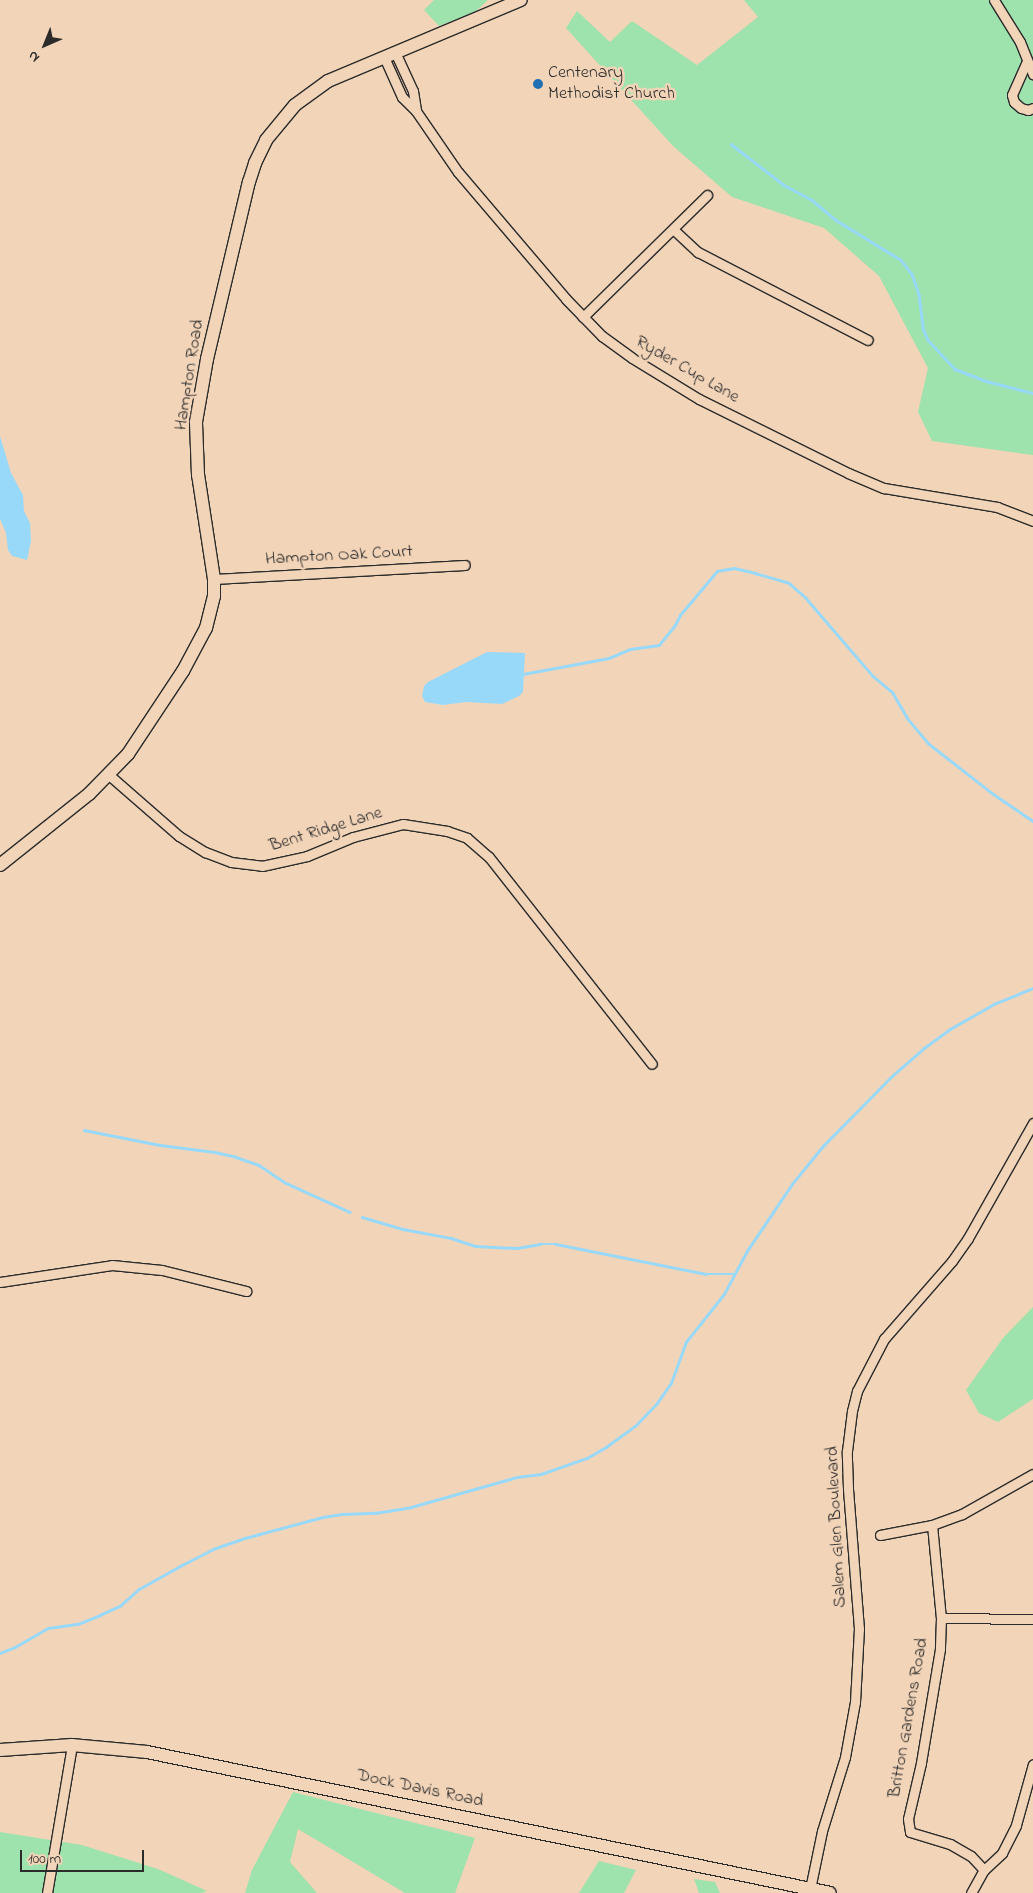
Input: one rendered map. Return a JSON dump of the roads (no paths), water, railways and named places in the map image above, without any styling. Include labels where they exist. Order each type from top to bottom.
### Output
[{"type":"main road","name":"Hampton Road","points":[[0,865],[109,775],[139,738],[199,643],[211,613],[214,579],[198,475],[196,422],[216,320],[254,163],[276,125],[302,98],[328,81],[521,0]]},
{"type":"main road","name":"Dock Davis Road","points":[[0,1750],[72,1745],[147,1752],[830,1893]]},
{"type":"street","points":[[994,0],[1020,42],[1033,75]]},
{"type":"street","name":"Ryder Cup Lane","points":[[389,54],[413,91],[416,111],[458,172],[583,317],[632,358],[699,399],[848,473],[884,488],[989,505],[1033,521]]},
{"type":"street","points":[[1027,61],[1012,95],[1014,102],[1021,108],[1028,110],[1033,108]]},
{"type":"street","points":[[583,317],[674,230],[707,195]]},
{"type":"street","points":[[674,230],[698,252],[868,340]]},
{"type":"street","name":"Hampton Oak Court","points":[[214,579],[465,565]]},
{"type":"street","name":"Bent Ridge Lane","points":[[109,775],[179,836],[205,852],[231,862],[262,866],[299,858],[353,837],[403,824],[447,830],[467,838],[489,857],[652,1064]]},
{"type":"street","name":"Salem Glen Boulevard","points":[[810,1889],[822,1831],[845,1757],[855,1702],[860,1629],[848,1488],[847,1450],[850,1421],[857,1391],[884,1339],[952,1261],[968,1238],[1033,1123]]},
{"type":"street","points":[[0,1282],[112,1265],[162,1270],[246,1291]]},
{"type":"street","points":[[880,1535],[932,1525],[962,1514],[1033,1474]]},
{"type":"street","name":"Britton Gardens Road","points":[[932,1525],[942,1618],[940,1649],[922,1753],[908,1819],[910,1832],[950,1844],[971,1856],[984,1870]]},
{"type":"street","points":[[942,1618],[1033,1620]]},
{"type":"street","points":[[47,1893],[72,1745]]},
{"type":"street","points":[[971,1893],[984,1870],[1002,1853],[1016,1825],[1028,1799],[1033,1764]]},
{"type":"water","points":[[0,436],[11,473],[23,495],[24,511],[30,523],[31,541],[27,560],[12,556],[8,550],[6,533],[0,519]]},
{"type":"water","points":[[487,652],[525,653],[523,692],[519,696],[502,704],[466,702],[443,705],[425,702],[422,696],[424,686],[428,682]]},
{"type":"waterway","points":[[731,144],[784,185],[812,200],[836,220],[901,260],[912,274],[919,294],[923,328],[928,340],[955,369],[986,381],[1033,393]]},
{"type":"waterway","points":[[523,674],[609,658],[630,649],[659,645],[675,625],[680,615],[717,571],[734,568],[755,573],[789,583],[806,598],[873,676],[893,693],[908,719],[928,743],[992,793],[1033,821]]},
{"type":"waterway","points":[[0,1653],[15,1647],[48,1628],[78,1624],[100,1615],[121,1605],[139,1589],[184,1564],[213,1549],[245,1538],[323,1517],[375,1513],[411,1507],[517,1477],[541,1474],[587,1458],[606,1447],[636,1425],[657,1403],[671,1383],[686,1342],[724,1294],[747,1251],[792,1184],[823,1146],[892,1076],[924,1048],[950,1029],[994,1004],[1033,988]]},
{"type":"waterway","points":[[84,1130],[236,1157],[259,1165],[286,1183],[350,1212]]},
{"type":"waterway","points":[[362,1217],[403,1229],[451,1238],[475,1246],[517,1248],[540,1244],[556,1244],[706,1274],[735,1274]]},
{"type":"place","name":"Centenary Methodist Church","points":[[538,84]]}]
